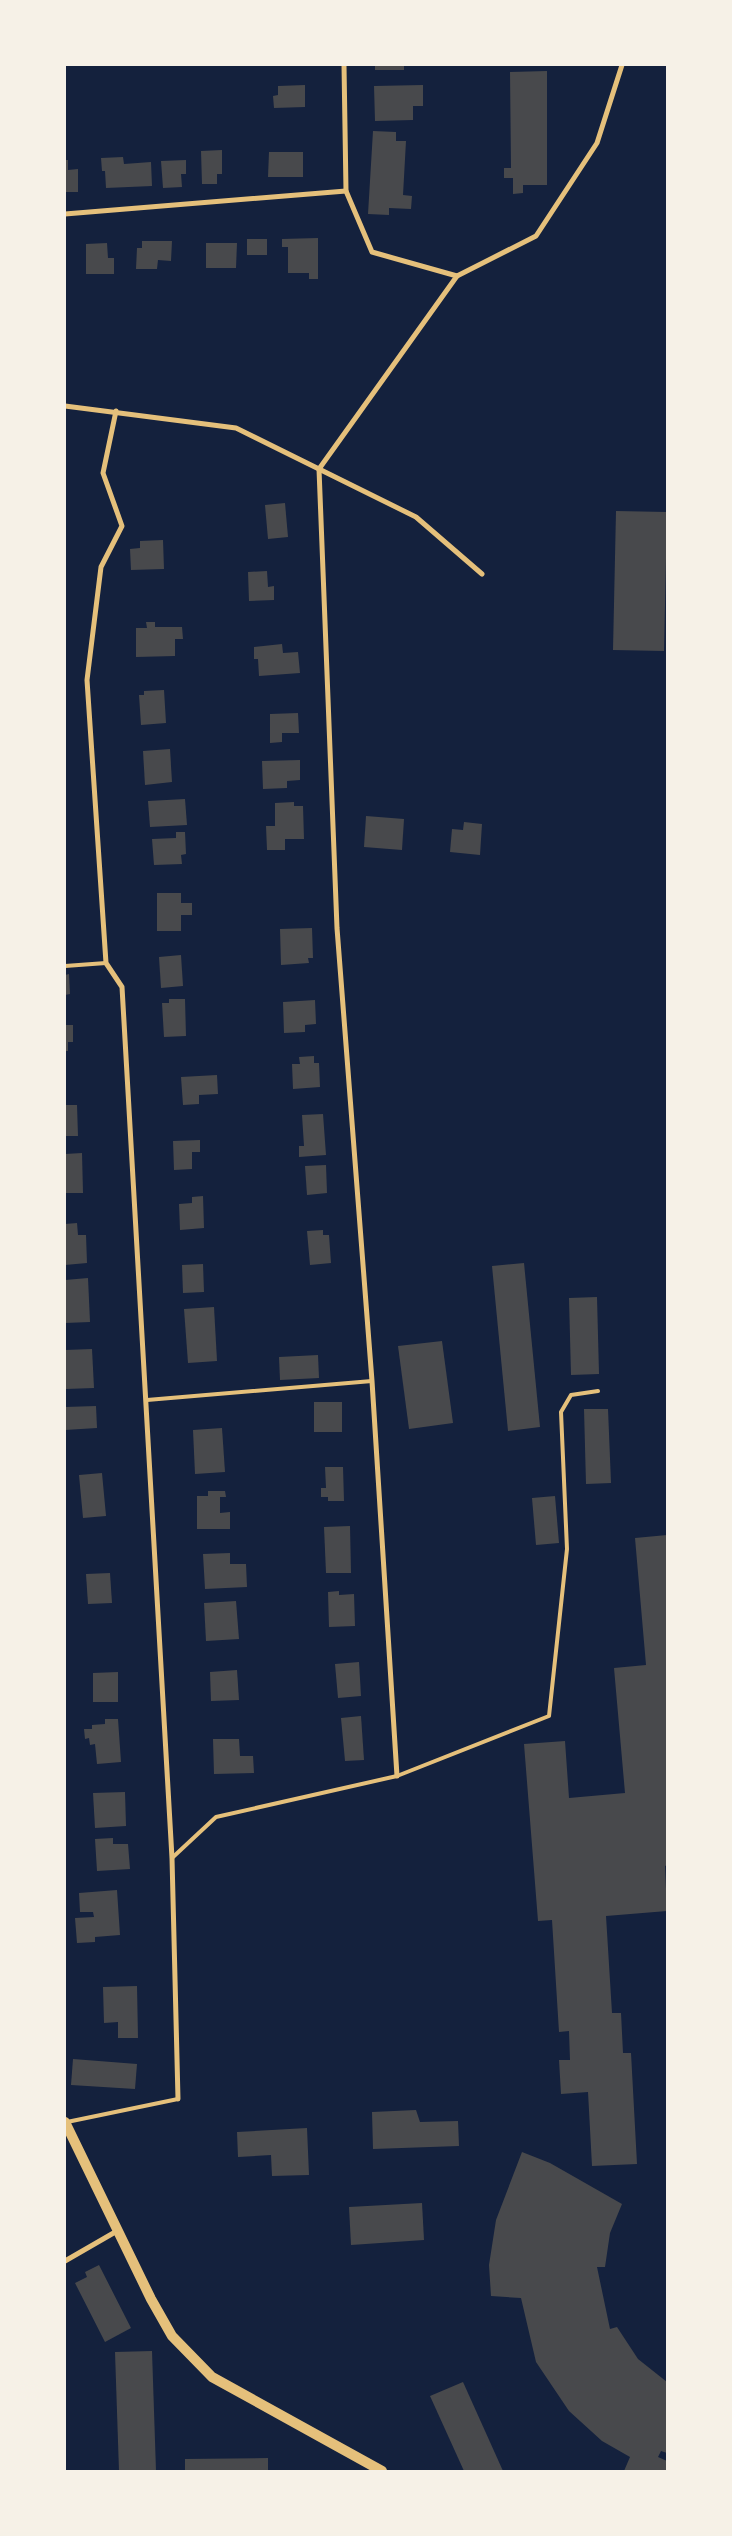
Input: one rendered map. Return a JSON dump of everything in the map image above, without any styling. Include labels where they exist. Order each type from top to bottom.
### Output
[{"type":"main road","points":[[65,2122],[172,2336],[212,2378],[382,2471]]},
{"type":"street","points":[[344,65],[346,191],[372,252],[458,276]]},
{"type":"street","points":[[397,1776],[372,1381],[337,928],[319,469],[458,276],[536,236],[598,143],[622,65]]},
{"type":"street","points":[[65,214],[346,191]]},
{"type":"street","points":[[65,406],[116,411],[236,428],[416,517],[482,574]]},
{"type":"street","points":[[116,411],[103,473],[122,526],[101,567],[87,680],[106,963],[122,987],[172,1858],[178,2099]]},
{"type":"street","points":[[65,2261],[118,2230]]},
{"type":"lane","points":[[65,966],[106,963]]},
{"type":"lane","points":[[147,1400],[372,1381]]},
{"type":"lane","points":[[172,1858],[216,1817],[397,1776],[549,1716],[567,1549],[561,1412],[572,1396],[598,1391]]},
{"type":"lane","points":[[65,2122],[178,2099]]},
{"type":"building","points":[[375,65],[404,65],[404,70],[375,70]]},
{"type":"building","points":[[547,71],[547,185],[523,185],[523,193],[513,194],[513,178],[504,178],[504,168],[511,168],[510,72]]},
{"type":"building","points":[[305,85],[305,107],[274,108],[273,96],[278,95],[278,86]]},
{"type":"building","points":[[423,85],[423,106],[413,106],[413,120],[375,121],[374,86]]},
{"type":"building","points":[[373,131],[396,132],[396,141],[406,141],[403,195],[412,196],[411,209],[389,208],[389,215],[368,214]]},
{"type":"building","points":[[222,150],[222,174],[217,174],[217,184],[202,184],[201,151]]},
{"type":"building","points":[[269,152],[303,152],[303,177],[268,177]]},
{"type":"building","points":[[123,157],[124,164],[151,162],[152,186],[106,188],[105,171],[102,171],[101,158]]},
{"type":"building","points":[[65,160],[68,160],[68,170],[78,169],[78,192],[65,192]]},
{"type":"building","points":[[186,160],[186,174],[181,174],[182,187],[163,188],[161,161]]},
{"type":"building","points":[[318,238],[318,279],[309,279],[309,273],[288,273],[288,247],[282,247],[282,239]]},
{"type":"building","points":[[247,239],[267,239],[267,255],[247,255]]},
{"type":"building","points":[[142,241],[172,241],[171,261],[158,260],[157,269],[136,269],[137,248],[142,248]]},
{"type":"building","points":[[107,243],[108,258],[114,258],[114,274],[86,274],[86,244]]},
{"type":"building","points":[[206,243],[237,243],[236,268],[206,268]]},
{"type":"building","points":[[285,503],[288,537],[268,539],[265,505]]},
{"type":"building","points":[[616,511],[667,512],[664,651],[613,650]]},
{"type":"building","points":[[163,540],[164,569],[131,570],[130,549],[140,548],[140,541]]},
{"type":"building","points":[[267,571],[268,587],[274,586],[274,600],[249,601],[248,572]]},
{"type":"building","points":[[146,622],[155,622],[155,627],[182,627],[183,639],[175,639],[175,656],[136,657],[136,628],[147,628]]},
{"type":"building","points":[[282,644],[283,653],[298,652],[300,673],[259,676],[258,659],[254,659],[254,647]]},
{"type":"building","points":[[164,690],[166,723],[141,725],[139,695],[144,695],[144,691]]},
{"type":"building","points":[[298,713],[299,733],[282,733],[282,742],[270,743],[270,714]]},
{"type":"building","points":[[170,749],[172,782],[145,785],[143,751]]},
{"type":"building","points":[[300,760],[300,780],[287,781],[287,788],[263,789],[262,761]]},
{"type":"building","points":[[185,799],[187,825],[150,827],[148,801]]},
{"type":"building","points":[[294,802],[294,806],[303,806],[304,839],[285,839],[285,850],[267,850],[266,826],[275,826],[275,803]]},
{"type":"building","points":[[366,816],[404,819],[402,850],[364,847]]},
{"type":"building","points":[[464,822],[482,824],[480,855],[450,852],[452,829],[463,830]]},
{"type":"building","points":[[176,832],[185,832],[186,854],[181,855],[182,864],[154,865],[152,839],[176,838]]},
{"type":"building","points":[[157,893],[181,893],[181,903],[192,903],[192,915],[181,915],[181,931],[157,931]]},
{"type":"building","points":[[312,928],[313,958],[308,958],[309,963],[281,965],[280,929]]},
{"type":"building","points":[[181,955],[183,986],[161,988],[159,957]]},
{"type":"building","points":[[69,974],[70,994],[65,995],[65,975]]},
{"type":"building","points":[[169,999],[185,999],[186,1036],[164,1037],[162,1003],[169,1003]]},
{"type":"building","points":[[315,1000],[316,1024],[305,1025],[305,1032],[284,1033],[283,1002]]},
{"type":"building","points":[[65,1025],[73,1025],[73,1042],[68,1042],[68,1051],[65,1051]]},
{"type":"building","points":[[314,1056],[314,1063],[319,1063],[320,1087],[293,1089],[292,1064],[300,1064],[299,1057]]},
{"type":"building","points":[[217,1075],[218,1094],[199,1095],[199,1104],[183,1105],[181,1077]]},
{"type":"building","points":[[65,1105],[77,1105],[78,1136],[65,1136]]},
{"type":"building","points":[[323,1114],[326,1155],[299,1157],[299,1146],[304,1146],[302,1115]]},
{"type":"building","points":[[200,1140],[200,1152],[192,1152],[192,1169],[174,1170],[173,1141]]},
{"type":"building","points":[[82,1153],[83,1193],[65,1193],[65,1154]]},
{"type":"building","points":[[326,1165],[327,1193],[307,1195],[305,1166]]},
{"type":"building","points":[[203,1196],[204,1228],[180,1230],[179,1204],[192,1203],[192,1197]]},
{"type":"building","points":[[77,1223],[78,1235],[86,1235],[87,1263],[65,1265],[65,1224]]},
{"type":"building","points":[[323,1230],[323,1235],[329,1235],[331,1263],[310,1265],[307,1231]]},
{"type":"building","points":[[524,1263],[540,1427],[508,1431],[492,1266]]},
{"type":"building","points":[[203,1264],[204,1292],[183,1293],[182,1265]]},
{"type":"building","points":[[88,1278],[90,1322],[65,1323],[65,1280]]},
{"type":"building","points":[[597,1297],[599,1374],[571,1375],[569,1298]]},
{"type":"building","points":[[214,1307],[217,1361],[188,1363],[184,1309]]},
{"type":"building","points":[[442,1341],[453,1423],[409,1429],[398,1346]]},
{"type":"building","points":[[92,1349],[94,1388],[66,1389],[65,1350]]},
{"type":"building","points":[[318,1355],[319,1378],[280,1380],[279,1357]]},
{"type":"building","points":[[314,1402],[342,1402],[342,1432],[314,1432]]},
{"type":"building","points":[[96,1406],[97,1428],[65,1430],[65,1407]]},
{"type":"building","points":[[584,1409],[608,1409],[611,1483],[586,1484]]},
{"type":"building","points":[[222,1428],[225,1472],[195,1474],[193,1430]]},
{"type":"building","points":[[325,1467],[343,1467],[344,1501],[328,1501],[328,1497],[321,1497],[321,1488],[326,1488]]},
{"type":"building","points":[[102,1473],[106,1516],[83,1518],[79,1475]]},
{"type":"building","points":[[208,1491],[225,1491],[226,1497],[220,1497],[220,1513],[230,1512],[230,1529],[197,1529],[197,1496],[208,1496]]},
{"type":"building","points":[[555,1496],[559,1543],[536,1545],[532,1498]]},
{"type":"building","points":[[350,1526],[351,1573],[326,1573],[324,1527]]},
{"type":"building","points":[[667,1535],[667,1865],[665,1866],[667,1911],[606,1916],[612,2013],[621,2013],[623,2053],[631,2053],[637,2164],[592,2166],[588,2092],[561,2094],[559,2060],[570,2060],[569,2031],[559,2032],[552,1920],[538,1921],[524,1744],[565,1741],[569,1798],[625,1793],[614,1668],[646,1665],[635,1538]]},
{"type":"building","points":[[230,1553],[230,1564],[246,1564],[247,1587],[205,1589],[203,1554]]},
{"type":"building","points":[[110,1573],[112,1603],[88,1604],[86,1574]]},
{"type":"building","points":[[339,1591],[339,1595],[354,1594],[355,1626],[329,1627],[328,1592]]},
{"type":"building","points":[[236,1601],[239,1639],[206,1641],[204,1603]]},
{"type":"building","points":[[359,1662],[361,1696],[338,1698],[335,1664]]},
{"type":"building","points":[[237,1670],[239,1700],[211,1701],[210,1672]]},
{"type":"building","points":[[118,1672],[118,1702],[93,1702],[93,1673]]},
{"type":"building","points":[[361,1716],[364,1760],[345,1761],[341,1718]]},
{"type":"building","points":[[105,1719],[118,1719],[121,1762],[97,1764],[95,1744],[90,1745],[89,1738],[85,1739],[84,1729],[92,1729],[92,1725],[105,1724]]},
{"type":"building","points":[[213,1739],[239,1739],[240,1756],[253,1756],[254,1773],[214,1774]]},
{"type":"building","points":[[125,1792],[126,1826],[95,1828],[93,1793]]},
{"type":"building","points":[[113,1838],[113,1844],[128,1844],[130,1869],[97,1871],[95,1839]]},
{"type":"building","points":[[117,1890],[120,1935],[95,1937],[95,1942],[77,1943],[75,1918],[94,1917],[93,1912],[80,1912],[79,1893]]},
{"type":"building","points":[[137,1986],[138,2038],[118,2038],[118,2022],[104,2023],[103,1987]]},
{"type":"building","points":[[73,2059],[137,2064],[135,2089],[71,2085]]},
{"type":"building","points":[[416,2110],[420,2122],[458,2121],[459,2146],[373,2149],[372,2112]]},
{"type":"building","points":[[307,2128],[309,2175],[272,2176],[271,2155],[238,2157],[237,2132]]},
{"type":"building","points":[[522,2152],[550,2163],[622,2204],[610,2233],[605,2267],[597,2267],[610,2329],[617,2327],[638,2359],[667,2382],[667,2453],[661,2451],[658,2457],[667,2461],[667,2471],[624,2471],[630,2457],[602,2441],[569,2411],[536,2362],[521,2298],[491,2296],[489,2265],[496,2220]]},
{"type":"building","points":[[422,2203],[424,2240],[351,2245],[349,2207]]},
{"type":"building","points":[[99,2265],[131,2328],[105,2342],[75,2283],[87,2277],[85,2272]]},
{"type":"building","points":[[152,2351],[156,2471],[119,2471],[115,2352]]},
{"type":"building","points":[[463,2382],[503,2471],[464,2471],[430,2396]]},
{"type":"building","points":[[268,2458],[268,2471],[185,2471],[185,2459]]}]
